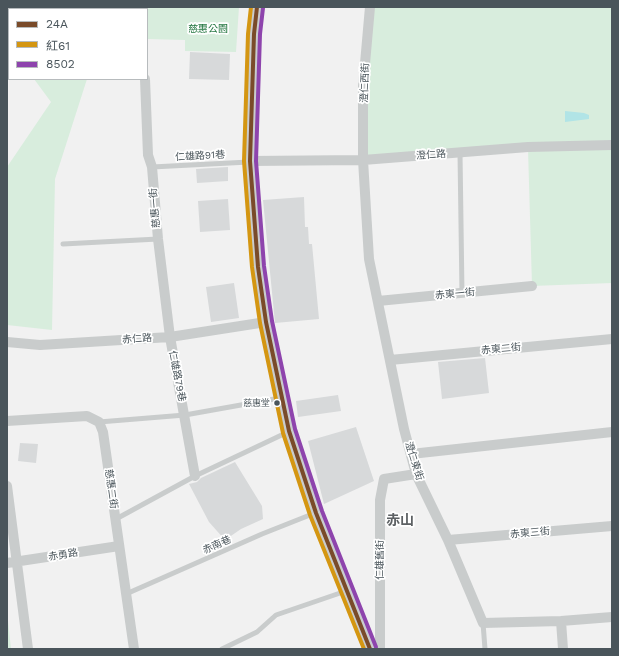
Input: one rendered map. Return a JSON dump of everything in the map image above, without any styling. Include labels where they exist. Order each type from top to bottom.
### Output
[{"type":"street","points":[[257,7],[254,34],[250,162],[258,267],[266,322],[290,431],[316,513],[370,649]]},
{"type":"street","name":"澄仁西街","points":[[363,160],[363,86],[370,7]]},
{"type":"street","name":"慈惠一街","points":[[145,80],[148,155],[152,167],[158,239],[170,337]]},
{"type":"street","name":"澄仁路","points":[[250,162],[363,160],[528,147],[612,145]]},
{"type":"street","name":"澄仁東街","points":[[363,160],[369,260],[416,474],[448,540],[483,623]]},
{"type":"street","name":"赤東一街","points":[[378,301],[532,286]]},
{"type":"street","name":"赤仁路","points":[[7,342],[40,345],[170,337],[266,322]]},
{"type":"street","name":"仁雄路79巷","points":[[170,337],[195,476]]},
{"type":"street","name":"赤東二街","points":[[390,360],[612,339]]},
{"type":"street","points":[[7,421],[87,416],[99,422]]},
{"type":"street","name":"慈惠二街","points":[[99,422],[103,432],[134,649]]},
{"type":"street","points":[[411,454],[612,432]]},
{"type":"street","name":"仁雄舊街","points":[[380,649],[381,493],[384,479],[416,474]]},
{"type":"street","points":[[7,486],[12,563],[28,649]]},
{"type":"street","name":"赤東三街","points":[[448,540],[612,526]]},
{"type":"street","name":"赤勇路","points":[[12,563],[119,546]]},
{"type":"street","points":[[483,623],[561,621],[612,617]]},
{"type":"street","points":[[561,621],[563,649]]},
{"type":"lane","points":[[460,153],[462,294]]},
{"type":"lane","name":"仁雄路91巷","points":[[152,167],[250,162]]},
{"type":"lane","points":[[62,244],[158,239]]},
{"type":"lane","name":"仁雄路79巷","points":[[185,415],[282,398]]},
{"type":"lane","points":[[99,422],[185,415]]},
{"type":"lane","points":[[116,519],[195,476],[290,431]]},
{"type":"lane","name":"赤南巷","points":[[125,594],[262,534],[316,513]]},
{"type":"lane","points":[[222,649],[257,632],[276,615],[346,591]]},
{"type":"lane","points":[[483,623],[484,649]]},
{"type":"green space","name":"慈惠公園","points":[[7,7],[239,7],[236,52],[185,51],[185,40],[148,39],[148,8],[8,8],[8,44]]},
{"type":"green space","points":[[370,7],[612,7],[612,283],[532,286],[528,149],[363,160]]},
{"type":"green space","points":[[35,80],[87,80],[55,179],[52,330],[7,325],[7,167],[51,102]]},
{"type":"green space","points":[[7,611],[11,649],[7,649]]},
{"type":"water","points":[[565,111],[584,113],[589,115],[589,119],[565,122]]},
{"type":"building","points":[[190,52],[230,54],[229,80],[189,79]]},
{"type":"building","points":[[228,167],[228,181],[197,183],[196,169]]},
{"type":"building","points":[[304,197],[305,227],[308,227],[309,244],[312,244],[319,319],[275,323],[263,200]]},
{"type":"building","points":[[228,199],[230,230],[200,232],[198,201]]},
{"type":"building","points":[[234,283],[239,318],[211,322],[206,287]]},
{"type":"building","points":[[485,358],[489,393],[442,399],[438,362]]},
{"type":"building","points":[[338,395],[341,411],[298,417],[296,401]]},
{"type":"building","points":[[356,427],[374,481],[324,504],[308,441]]},
{"type":"building","points":[[20,443],[38,444],[36,463],[18,461]]},
{"type":"building","points":[[235,462],[262,506],[263,519],[241,529],[225,540],[209,522],[189,484],[197,482],[201,478]]},
{"type":"transit line","name":"紅61","points":[[251,7],[248,34],[244,161],[252,267],[260,323],[283,433],[310,515],[364,649]]},
{"type":"transit line","name":"24A","points":[[257,7],[254,34],[250,161],[258,267],[266,322],[289,431],[316,513],[370,649]]},
{"type":"transit line","name":"8502","points":[[263,8],[260,34],[256,161],[264,266],[272,321],[295,429],[322,511],[376,647]]},
{"type":"place","name":"慈惠堂","points":[[277,403]]},
{"type":"district","name":"赤山","points":[[400,521]]}]
